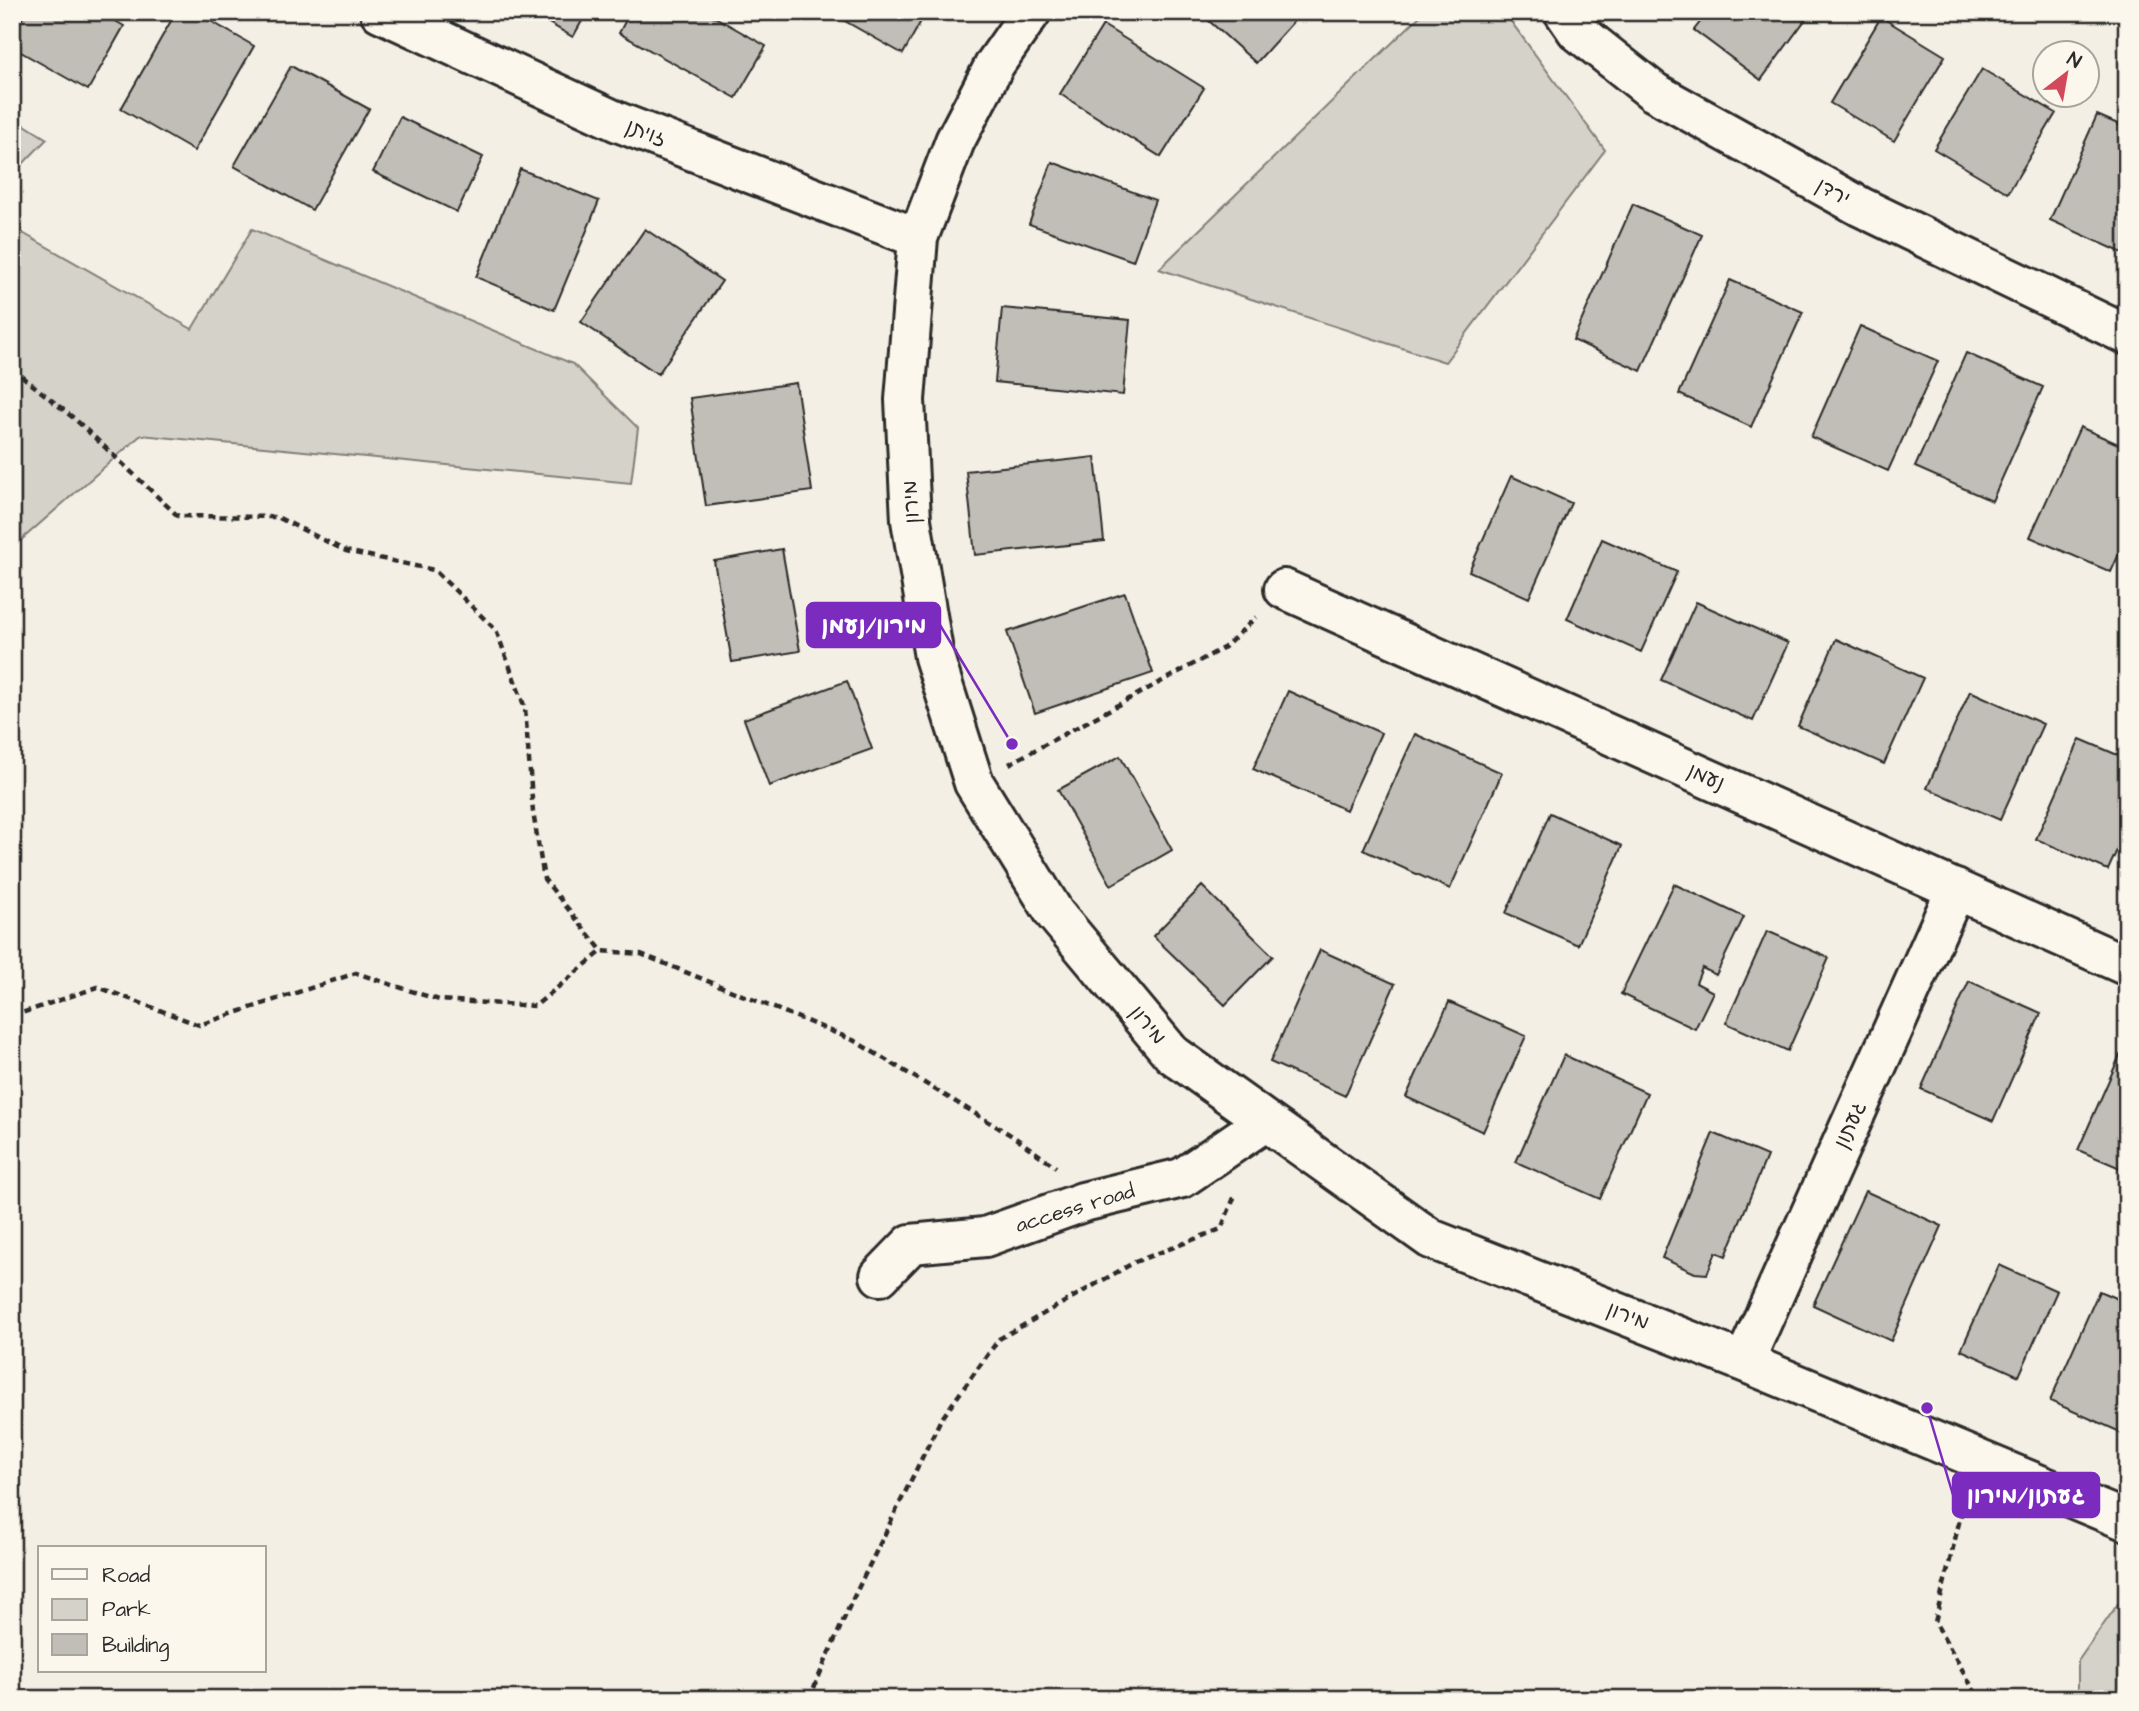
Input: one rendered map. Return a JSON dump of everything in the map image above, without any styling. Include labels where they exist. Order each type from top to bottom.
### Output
[{"type":"street","name":"זויתן","points":[[380,12],[618,122],[918,238]]},
{"type":"street","name":"מירון","points":[[1031,12],[995,65],[955,141],[918,238],[905,400],[911,520],[934,657],[974,783],[1055,914],[1172,1054],[1431,1239],[1744,1362],[2127,1521]]},
{"type":"street","name":"ירדן","points":[[1564,12],[1577,31],[1654,92],[1861,207],[2127,335]]},
{"type":"street","name":"נעמן","points":[[1284,589],[2127,965]]},
{"type":"street","name":"געתון","points":[[1744,1362],[1956,889]]},
{"type":"street","name":"access road","points":[[880,1276],[911,1244],[985,1237],[1100,1198],[1182,1178],[1266,1121]]},
{"type":"path","points":[[12,368],[76,420],[178,516],[277,517],[346,551],[434,570],[496,630],[526,708],[533,812],[544,879],[602,951]]},
{"type":"path","points":[[974,783],[1225,647],[1284,589]]},
{"type":"path","points":[[12,1010],[22,1013],[98,987],[199,1025],[356,973],[439,1000],[535,1006],[602,951],[641,954],[853,1040],[1014,1137],[1100,1198]]},
{"type":"path","points":[[809,1699],[850,1605],[940,1421],[999,1339],[1135,1262],[1222,1229],[1241,1181]]},
{"type":"path","points":[[1975,1457],[1935,1622],[1979,1699]]},
{"type":"green space","points":[[1424,12],[1504,12],[1605,150],[1445,362],[1159,269]]},
{"type":"green space","points":[[12,117],[47,139],[12,175]]},
{"type":"green space","points":[[12,227],[192,329],[252,229],[573,364],[638,428],[631,483],[141,435],[12,548]]},
{"type":"green space","points":[[2127,1591],[2127,1699],[2078,1699],[2078,1661]]},
{"type":"building","points":[[26,12],[100,12],[124,26],[88,90],[12,47],[12,36]]},
{"type":"building","points":[[176,12],[195,12],[254,46],[194,151],[121,109]]},
{"type":"building","points":[[530,12],[587,12],[573,37]]},
{"type":"building","points":[[630,12],[706,12],[766,46],[736,98],[619,33]]},
{"type":"building","points":[[829,12],[926,12],[903,54]]},
{"type":"building","points":[[1199,12],[1302,12],[1256,63]]},
{"type":"building","points":[[1708,12],[1811,12],[1761,80],[1694,30]]},
{"type":"building","points":[[1881,17],[1945,56],[1894,141],[1830,103]]},
{"type":"building","points":[[1103,25],[1204,88],[1161,157],[1060,94]]},
{"type":"building","points":[[291,66],[369,109],[312,210],[234,166]]},
{"type":"building","points":[[1982,69],[2030,98],[2030,108],[2048,108],[2056,113],[2008,193],[1934,149]]},
{"type":"building","points":[[2097,115],[2127,128],[2127,255],[2050,220]]},
{"type":"building","points":[[400,117],[483,157],[457,212],[373,172]]},
{"type":"building","points":[[1052,162],[1155,200],[1133,261],[1029,224]]},
{"type":"building","points":[[520,169],[599,201],[554,310],[476,277]]},
{"type":"building","points":[[1633,204],[1702,235],[1641,371],[1573,340]]},
{"type":"building","points":[[645,229],[722,281],[658,374],[581,322]]},
{"type":"building","points":[[1730,280],[1803,312],[1751,427],[1679,394]]},
{"type":"building","points":[[1002,308],[1130,320],[1123,395],[995,382]]},
{"type":"building","points":[[1860,326],[1938,361],[1888,471],[1811,437]]},
{"type":"building","points":[[1966,353],[2043,387],[1992,501],[1915,467]]},
{"type":"building","points":[[796,383],[812,491],[706,506],[690,398]]},
{"type":"building","points":[[2080,427],[2127,448],[2127,536],[2111,572],[2030,537]]},
{"type":"building","points":[[1095,457],[1104,541],[975,555],[966,471]]},
{"type":"building","points":[[1511,476],[1571,503],[1529,598],[1469,571]]},
{"type":"building","points":[[1602,539],[1677,572],[1641,652],[1567,619]]},
{"type":"building","points":[[782,549],[800,651],[732,662],[714,561]]},
{"type":"building","points":[[1125,593],[1153,673],[1035,713],[1007,632]]},
{"type":"building","points":[[1696,602],[1788,643],[1753,721],[1661,680]]},
{"type":"building","points":[[1836,639],[1923,678],[1884,764],[1798,726]]},
{"type":"building","points":[[847,681],[872,749],[769,786],[744,719]]},
{"type":"building","points":[[1288,691],[1381,733],[1346,810],[1253,769]]},
{"type":"building","points":[[1970,691],[2043,724],[2000,820],[1927,788]]},
{"type":"building","points":[[1415,734],[1502,773],[1450,889],[1363,850]]},
{"type":"building","points":[[2080,739],[2127,759],[2127,828],[2108,870],[2036,839]]},
{"type":"building","points":[[1120,756],[1172,850],[1111,885],[1058,790]]},
{"type":"building","points":[[1550,813],[1622,846],[1578,945],[1506,913]]},
{"type":"building","points":[[1674,884],[1744,917],[1716,975],[1702,968],[1696,983],[1713,992],[1695,1029],[1621,994]]},
{"type":"building","points":[[1202,886],[1273,956],[1225,1005],[1153,936]]},
{"type":"building","points":[[1767,931],[1829,958],[1788,1051],[1726,1023]]},
{"type":"building","points":[[1320,950],[1395,984],[1345,1096],[1270,1062]]},
{"type":"building","points":[[1969,981],[2041,1013],[1993,1121],[1921,1089]]},
{"type":"building","points":[[1449,1002],[1526,1036],[1483,1132],[1406,1097]]},
{"type":"building","points":[[1564,1055],[1647,1093],[1600,1199],[1516,1162]]},
{"type":"building","points":[[2120,1055],[2127,1058],[2127,1171],[2078,1150]]},
{"type":"building","points":[[1713,1133],[1767,1156],[1726,1256],[1716,1252],[1707,1274],[1695,1273],[1662,1258]]},
{"type":"building","points":[[1865,1191],[1942,1226],[1891,1341],[1813,1305]]},
{"type":"building","points":[[1999,1265],[2057,1291],[2019,1376],[1961,1350]]},
{"type":"building","points":[[2099,1291],[2127,1303],[2127,1435],[2050,1401]]},
{"type":"place","name":"מירון/נעמן","points":[[1012,744]]},
{"type":"place","name":"געתון/מירון","points":[[1927,1408]]}]
